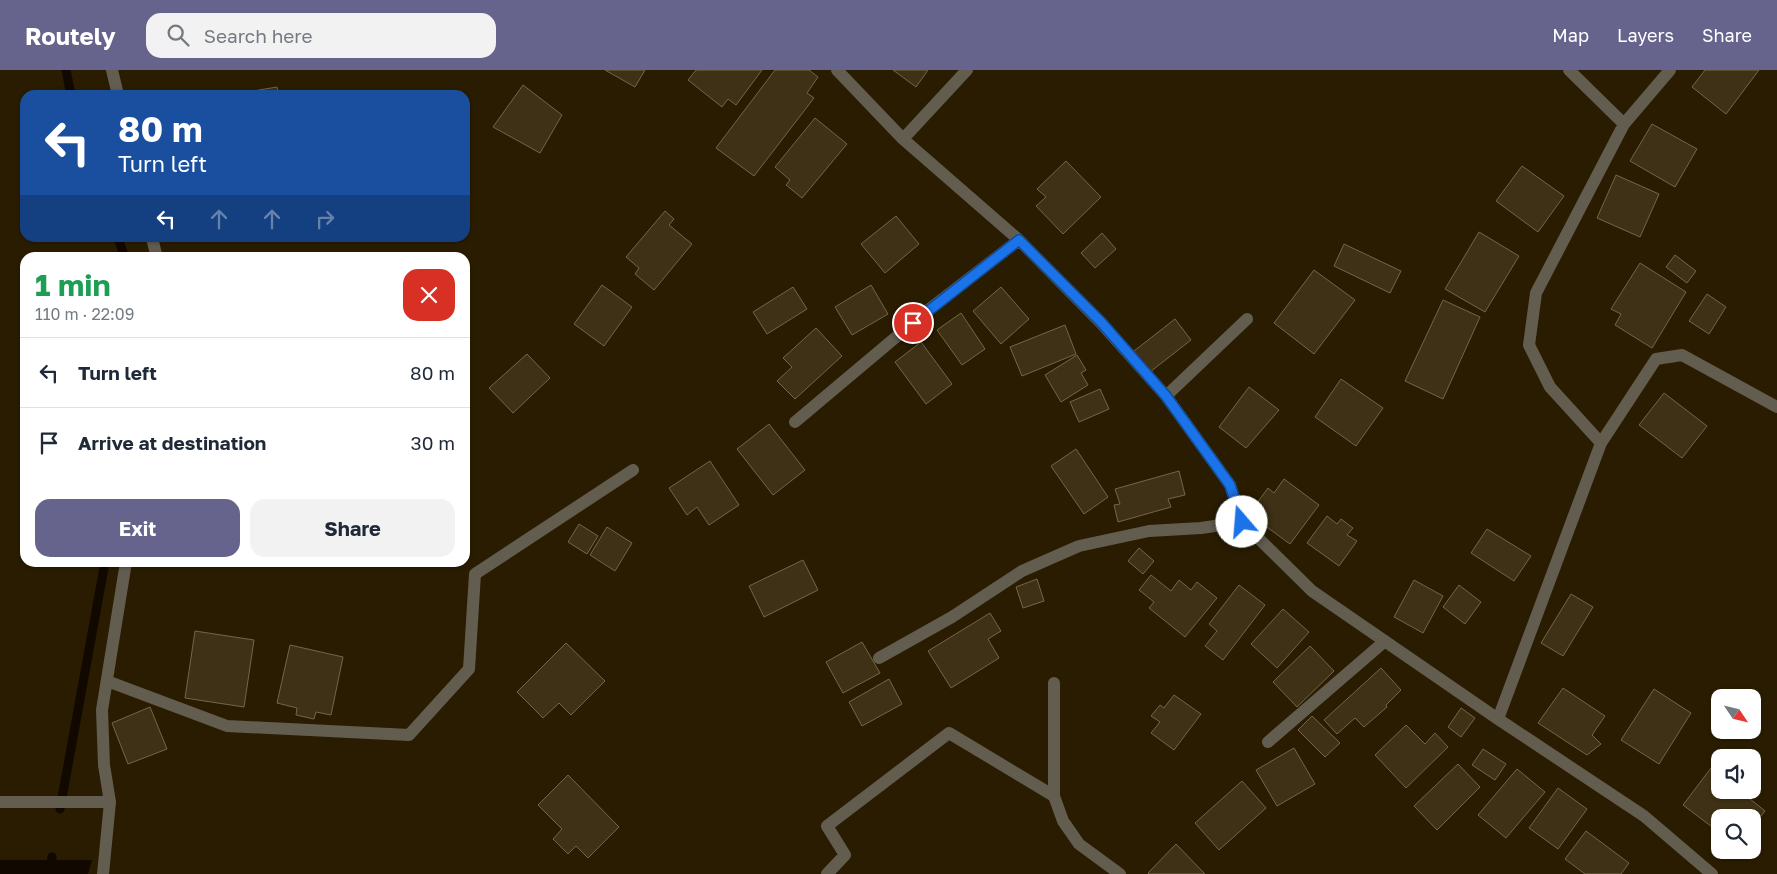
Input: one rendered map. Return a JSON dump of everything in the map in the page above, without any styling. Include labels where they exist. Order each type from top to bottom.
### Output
[{"type":"street","points":[[112,70],[117,90]]},
{"type":"street","points":[[837,70],[904,139],[1019,240],[1101,322],[1166,396],[1230,485],[1242,522],[1312,591],[1498,719],[1644,816],[1712,874]]},
{"type":"street","points":[[904,139],[967,70]]},
{"type":"street","points":[[1570,70],[1624,124]]},
{"type":"street","points":[[1601,443],[1550,387],[1529,345],[1536,293],[1624,124],[1670,70]]},
{"type":"street","points":[[795,422],[928,311],[1019,240]]},
{"type":"street","points":[[1166,396],[1247,319]]},
{"type":"street","points":[[1498,719],[1601,443],[1656,359],[1682,355],[1777,408]]},
{"type":"street","points":[[107,680],[227,726],[409,735],[469,669],[475,574],[633,470]]},
{"type":"street","points":[[879,658],[952,617],[1022,571],[1079,546],[1149,531],[1201,528],[1242,522]]},
{"type":"street","points":[[103,874],[110,802],[104,765],[102,710],[125,567]]},
{"type":"street","points":[[1268,742],[1385,641]]},
{"type":"street","points":[[1054,683],[1054,796],[1063,821],[1079,844],[1120,874]]},
{"type":"street","points":[[827,874],[845,855],[827,826],[949,733],[1054,796]]},
{"type":"street","points":[[0,802],[110,802]]},
{"type":"shaded area","points":[[0,860],[92,860],[88,874],[0,874]]},
{"type":"building","points":[[605,70],[645,70],[635,87]]},
{"type":"building","points":[[696,70],[762,70],[736,105],[728,99],[722,107],[688,80]]},
{"type":"building","points":[[775,70],[809,70],[818,77],[807,93],[814,98],[754,176],[716,148]]},
{"type":"building","points":[[893,70],[928,70],[916,87]]},
{"type":"building","points":[[1705,70],[1759,70],[1726,114],[1692,87]]},
{"type":"building","points":[[523,85],[562,115],[540,153],[493,127]]},
{"type":"building","points":[[277,87],[278,90],[259,90]]},
{"type":"building","points":[[815,118],[847,144],[802,198],[786,185],[790,180],[775,167]]},
{"type":"building","points":[[1652,124],[1697,149],[1675,187],[1630,161]]},
{"type":"building","points":[[1066,161],[1101,197],[1063,234],[1036,206],[1046,197],[1037,189]]},
{"type":"building","points":[[1522,166],[1564,196],[1538,232],[1496,201]]},
{"type":"building","points":[[1616,175],[1659,194],[1640,237],[1597,218]]},
{"type":"building","points":[[665,211],[674,219],[669,225],[692,244],[654,290],[635,274],[639,268],[626,257]]},
{"type":"building","points":[[896,216],[919,244],[885,273],[861,244]]},
{"type":"building","points":[[1479,232],[1519,256],[1485,312],[1445,289]]},
{"type":"building","points":[[1102,233],[1116,249],[1095,268],[1081,253]]},
{"type":"building","points":[[1344,244],[1401,271],[1390,293],[1334,266]]},
{"type":"building","points":[[1675,255],[1696,271],[1687,283],[1666,267]]},
{"type":"building","points":[[1640,263],[1686,292],[1652,348],[1615,325],[1621,314],[1611,309]]},
{"type":"building","points":[[1314,270],[1355,300],[1314,354],[1274,323]]},
{"type":"building","points":[[602,285],[632,307],[604,346],[574,324]]},
{"type":"building","points":[[871,285],[888,314],[852,335],[835,307]]},
{"type":"building","points":[[793,287],[807,309],[767,334],[753,312]]},
{"type":"building","points":[[1001,287],[1029,319],[1001,344],[973,311]]},
{"type":"building","points":[[1707,294],[1726,307],[1709,334],[1689,321]]},
{"type":"building","points":[[1443,300],[1480,317],[1443,399],[1405,381]]},
{"type":"building","points":[[961,313],[985,349],[962,365],[937,330]]},
{"type":"building","points":[[1175,319],[1191,340],[1150,372],[1134,351]]},
{"type":"building","points":[[1065,325],[1076,354],[1022,376],[1010,347]]},
{"type":"building","points":[[816,328],[842,356],[795,399],[777,381],[792,367],[783,358]]},
{"type":"building","points":[[921,342],[952,384],[926,404],[895,362]]},
{"type":"building","points":[[527,354],[550,378],[513,413],[489,388]]},
{"type":"building","points":[[1077,355],[1086,370],[1081,373],[1088,385],[1061,402],[1045,375]]},
{"type":"building","points":[[1341,379],[1383,408],[1356,446],[1315,417]]},
{"type":"building","points":[[1249,387],[1279,410],[1246,448],[1219,427]]},
{"type":"building","points":[[1100,389],[1109,409],[1079,422],[1070,402]]},
{"type":"building","points":[[1664,393],[1707,426],[1682,458],[1639,425]]},
{"type":"building","points":[[769,424],[805,470],[773,495],[737,449]]},
{"type":"building","points":[[1076,449],[1108,497],[1084,514],[1051,466]]},
{"type":"building","points":[[710,461],[739,505],[709,525],[697,507],[687,515],[669,488]]},
{"type":"building","points":[[1179,471],[1185,495],[1168,499],[1171,507],[1118,522],[1114,505],[1120,504],[1115,489]]},
{"type":"building","points":[[1284,479],[1319,505],[1290,544],[1249,514],[1268,488],[1274,493]]},
{"type":"building","points":[[1327,516],[1337,524],[1341,519],[1353,528],[1347,535],[1357,541],[1339,566],[1307,543]]},
{"type":"building","points":[[579,524],[598,536],[587,554],[568,542]]},
{"type":"building","points":[[607,527],[632,543],[615,571],[590,555]]},
{"type":"building","points":[[1487,529],[1531,556],[1514,581],[1471,553]]},
{"type":"building","points":[[1139,548],[1154,561],[1143,574],[1128,561]]},
{"type":"building","points":[[803,560],[818,590],[764,617],[749,586]]},
{"type":"building","points":[[1151,575],[1171,591],[1179,580],[1191,590],[1197,582],[1217,598],[1185,637],[1149,608],[1154,602],[1139,590]]},
{"type":"building","points":[[1037,579],[1044,601],[1023,608],[1016,587]]},
{"type":"building","points":[[1414,580],[1443,596],[1423,633],[1394,617]]},
{"type":"building","points":[[1239,585],[1265,605],[1223,660],[1205,646],[1217,631],[1209,624]]},
{"type":"building","points":[[1459,585],[1481,602],[1465,624],[1443,607]]},
{"type":"building","points":[[1571,594],[1593,607],[1563,656],[1541,643]]},
{"type":"building","points":[[1283,609],[1309,632],[1277,668],[1251,644]]},
{"type":"building","points":[[990,613],[1001,631],[988,639],[999,658],[951,688],[928,651]]},
{"type":"building","points":[[195,631],[254,640],[244,707],[185,698]]},
{"type":"building","points":[[862,642],[880,673],[843,693],[826,662]]},
{"type":"building","points":[[566,643],[605,681],[571,715],[559,703],[543,718],[517,692]]},
{"type":"building","points":[[290,645],[343,657],[331,715],[316,712],[314,719],[296,715],[297,708],[277,703]]},
{"type":"building","points":[[1310,646],[1334,671],[1297,707],[1273,682]]},
{"type":"building","points":[[1381,668],[1401,690],[1386,705],[1387,707],[1364,727],[1355,718],[1337,734],[1324,720]]},
{"type":"building","points":[[889,679],[902,704],[862,726],[849,702]]},
{"type":"building","points":[[1563,688],[1605,716],[1592,735],[1601,744],[1587,755],[1538,723]]},
{"type":"building","points":[[1654,689],[1691,713],[1659,764],[1621,740]]},
{"type":"building","points":[[1174,695],[1201,714],[1174,750],[1151,733],[1160,722],[1151,716],[1160,705],[1164,708]]},
{"type":"building","points":[[150,707],[167,749],[128,764],[112,723]]},
{"type":"building","points":[[1461,708],[1475,718],[1461,737],[1448,727]]},
{"type":"building","points":[[1312,716],[1340,743],[1325,757],[1298,730]]},
{"type":"building","points":[[1406,725],[1425,744],[1435,733],[1448,747],[1406,788],[1375,755]]},
{"type":"building","points":[[1294,748],[1315,784],[1277,806],[1256,770]]},
{"type":"building","points":[[1483,749],[1506,764],[1495,780],[1472,765]]},
{"type":"building","points":[[1458,764],[1480,787],[1437,830],[1414,806]]},
{"type":"building","points":[[1711,768],[1711,799],[1750,799],[1765,811],[1761,816],[1761,809],[1711,809],[1711,826],[1683,805]]},
{"type":"building","points":[[1517,769],[1545,792],[1506,838],[1478,815]]},
{"type":"building","points":[[568,775],[619,827],[588,858],[576,846],[568,854],[553,839],[562,829],[538,805]]},
{"type":"building","points":[[1242,781],[1266,808],[1219,850],[1195,823]]},
{"type":"building","points":[[1558,788],[1587,809],[1558,849],[1529,828]]},
{"type":"building","points":[[1586,831],[1629,863],[1621,874],[1585,874],[1565,859]]},
{"type":"building","points":[[1176,844],[1205,874],[1148,873]]},
{"type":"waterway","points":[[66,70],[70,90]]},
{"type":"waterway","points":[[119,242],[123,252]]},
{"type":"waterway","points":[[60,809],[104,567]]},
{"type":"waterway","points":[[49,874],[52,857]]},
{"type":"route","points":[[913,323],[1019,240],[1101,322],[1166,396],[1230,485],[1242,522]]}]
